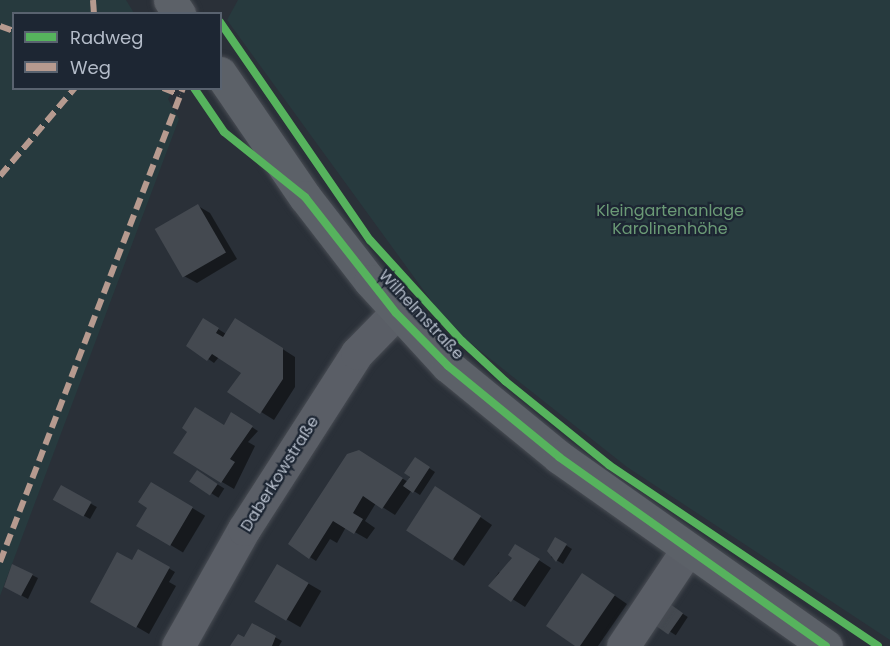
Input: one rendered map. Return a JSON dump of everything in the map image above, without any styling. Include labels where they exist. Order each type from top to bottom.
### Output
[{"type":"main road","name":"Wilhelmstraße","points":[[222,76],[305,197],[396,313],[448,366],[559,457],[687,550],[826,646]]},
{"type":"street","name":"Daberkowstraße","points":[[178,646],[238,539],[345,373],[396,313]]},
{"type":"street","points":[[623,646],[687,550]]},
{"type":"green space","points":[[0,0],[126,0],[133,12],[12,12],[12,90],[172,90],[168,99],[179,119],[0,596]]},
{"type":"green space","name":"Kleingartenanlage Karolinenhöhe","points":[[238,0],[890,0],[890,640],[627,467],[451,328],[227,20]]},
{"type":"building","points":[[198,204],[226,252],[183,277],[155,229]]},
{"type":"building","points":[[203,318],[219,328],[216,333],[223,337],[235,318],[283,348],[283,379],[260,414],[227,392],[241,373],[212,354],[207,361],[186,346]]},
{"type":"building","points":[[195,407],[224,425],[231,412],[253,426],[230,459],[235,462],[221,483],[173,453],[187,432],[182,428]]},
{"type":"building","points":[[359,450],[403,478],[382,509],[363,496],[353,513],[363,519],[354,534],[333,521],[309,559],[288,544],[347,454]]},
{"type":"building","points":[[415,457],[430,467],[413,493],[403,486],[410,477],[404,473]]},
{"type":"building","points":[[197,470],[218,484],[210,496],[189,482]]},
{"type":"building","points":[[151,482],[193,507],[170,546],[136,526],[147,508],[138,502]]},
{"type":"building","points":[[61,485],[92,502],[83,517],[53,500]]},
{"type":"building","points":[[435,486],[481,516],[452,560],[406,530]]},
{"type":"building","points":[[555,537],[567,544],[556,562],[547,551]]},
{"type":"building","points":[[515,544],[540,559],[511,602],[488,586],[512,558],[508,555]]},
{"type":"building","points":[[138,549],[170,567],[136,628],[90,602],[117,552],[132,560]]},
{"type":"building","points":[[12,564],[33,574],[21,596],[4,587]]},
{"type":"building","points":[[277,564],[309,583],[286,621],[254,602]]},
{"type":"building","points":[[582,573],[615,595],[580,646],[575,646],[546,626]]},
{"type":"building","points":[[670,604],[683,613],[668,634],[655,625]]},
{"type":"building","points":[[252,623],[276,636],[272,646],[230,646],[238,634],[244,637]]},
{"type":"marked path","points":[[93,0],[94,12]]},
{"type":"marked path","points":[[0,26],[12,30]]},
{"type":"marked path","points":[[0,176],[73,90]]},
{"type":"marked path","points":[[168,90],[180,95]]},
{"type":"marked path","points":[[0,562],[182,90]]},
{"type":"cycle path","points":[[222,25],[370,240],[462,341],[505,381],[609,465],[878,646]]},
{"type":"cycle path","points":[[195,90],[224,132],[305,197],[396,313],[448,366],[559,457],[826,646]]}]
